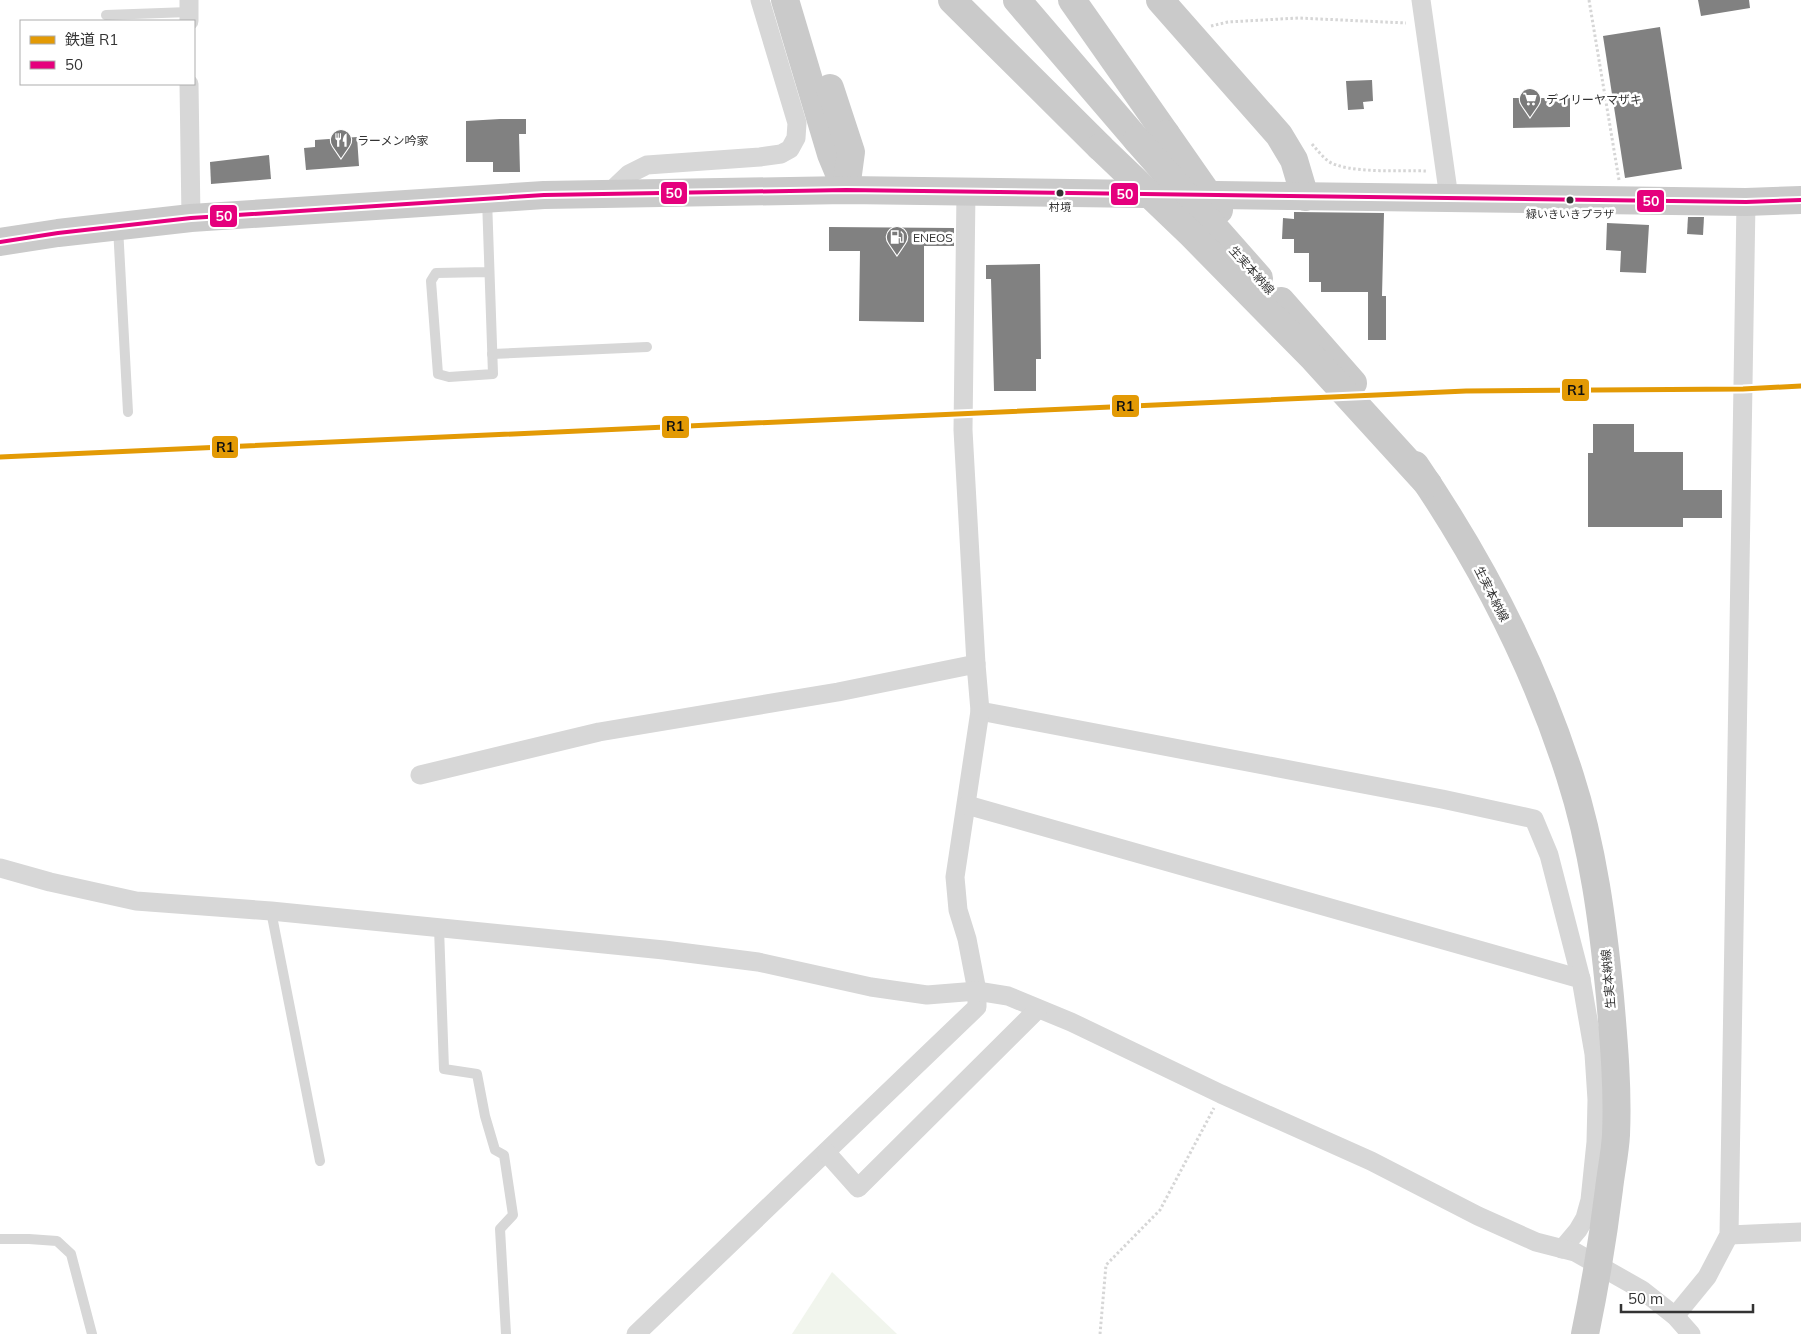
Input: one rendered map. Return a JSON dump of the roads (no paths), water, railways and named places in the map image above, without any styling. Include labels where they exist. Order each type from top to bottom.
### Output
[{"type":"main road","points":[[785,0],[830,154],[846,190]]},
{"type":"main road","points":[[802,0],[851,152],[846,190]]},
{"type":"main road","points":[[952,0],[1192,235],[1314,359],[1428,484]]},
{"type":"main road","name":"生実本納線","points":[[1017,0],[1137,140],[1354,385],[1392,432],[1459,532],[1516,640],[1547,709],[1571,778],[1592,865],[1605,937],[1614,1038],[1616,1136],[1599,1265],[1585,1334]]},
{"type":"main road","points":[[1072,0],[1281,301]]},
{"type":"main road","points":[[1160,0],[1279,135],[1294,160],[1305,197]]},
{"type":"main road","points":[[0,242],[58,232],[190,218],[544,195],[846,190],[1746,202],[1801,200]]},
{"type":"street","points":[[608,194],[630,174],[647,164],[760,157],[781,154],[790,149],[796,138],[797,123],[760,0]]},
{"type":"street","points":[[1421,0],[1449,198]]},
{"type":"street","points":[[189,85],[190,218]]},
{"type":"street","points":[[636,1334],[977,1007],[977,991],[967,939],[958,910],[956,877],[980,711],[963,430],[966,192]]},
{"type":"street","points":[[1675,1316],[1707,1277],[1729,1235],[1746,202]]},
{"type":"street","points":[[420,775],[599,732],[838,692],[976,664]]},
{"type":"street","points":[[980,711],[1442,799],[1534,819],[1549,855],[1581,979],[1594,1054],[1597,1100],[1596,1142],[1590,1200],[1585,1218],[1578,1230],[1562,1249]]},
{"type":"street","points":[[967,805],[1581,979]]},
{"type":"street","points":[[0,868],[50,882],[136,901],[271,911],[664,950],[758,962],[871,987],[927,996],[977,991],[1008,996],[1070,1022],[1221,1094],[1371,1161],[1478,1216],[1536,1242],[1575,1252],[1642,1290],[1675,1316],[1691,1334]]},
{"type":"street","points":[[826,1152],[858,1188],[1038,1009]]},
{"type":"street","points":[[1729,1235],[1801,1232]]},
{"type":"lane","points":[[106,15],[189,11]]},
{"type":"lane","points":[[487,198],[488,272],[493,374],[449,377],[438,374],[431,281],[436,273],[488,272]]},
{"type":"lane","points":[[118,226],[128,412]]},
{"type":"lane","points":[[492,354],[647,347]]},
{"type":"lane","points":[[271,911],[320,1161]]},
{"type":"lane","points":[[439,928],[444,1068],[477,1074],[485,1116],[495,1150],[504,1155],[513,1215],[500,1229],[506,1334]]},
{"type":"lane","points":[[0,1239],[57,1241],[71,1254],[92,1334]]},
{"type":"rail line","name":"R1","points":[[0,457],[1466,391],[1743,389],[1801,386]]},
{"type":"place","name":"デイリーヤマザキ","points":[[1530,118]]},
{"type":"place","name":"ラーメン吟家","points":[[341,159]]},
{"type":"place","name":"村境","points":[[1060,193]]},
{"type":"place","name":"緑いきいきプラザ","points":[[1570,200]]},
{"type":"place","name":"ENEOS","points":[[897,256]]}]
